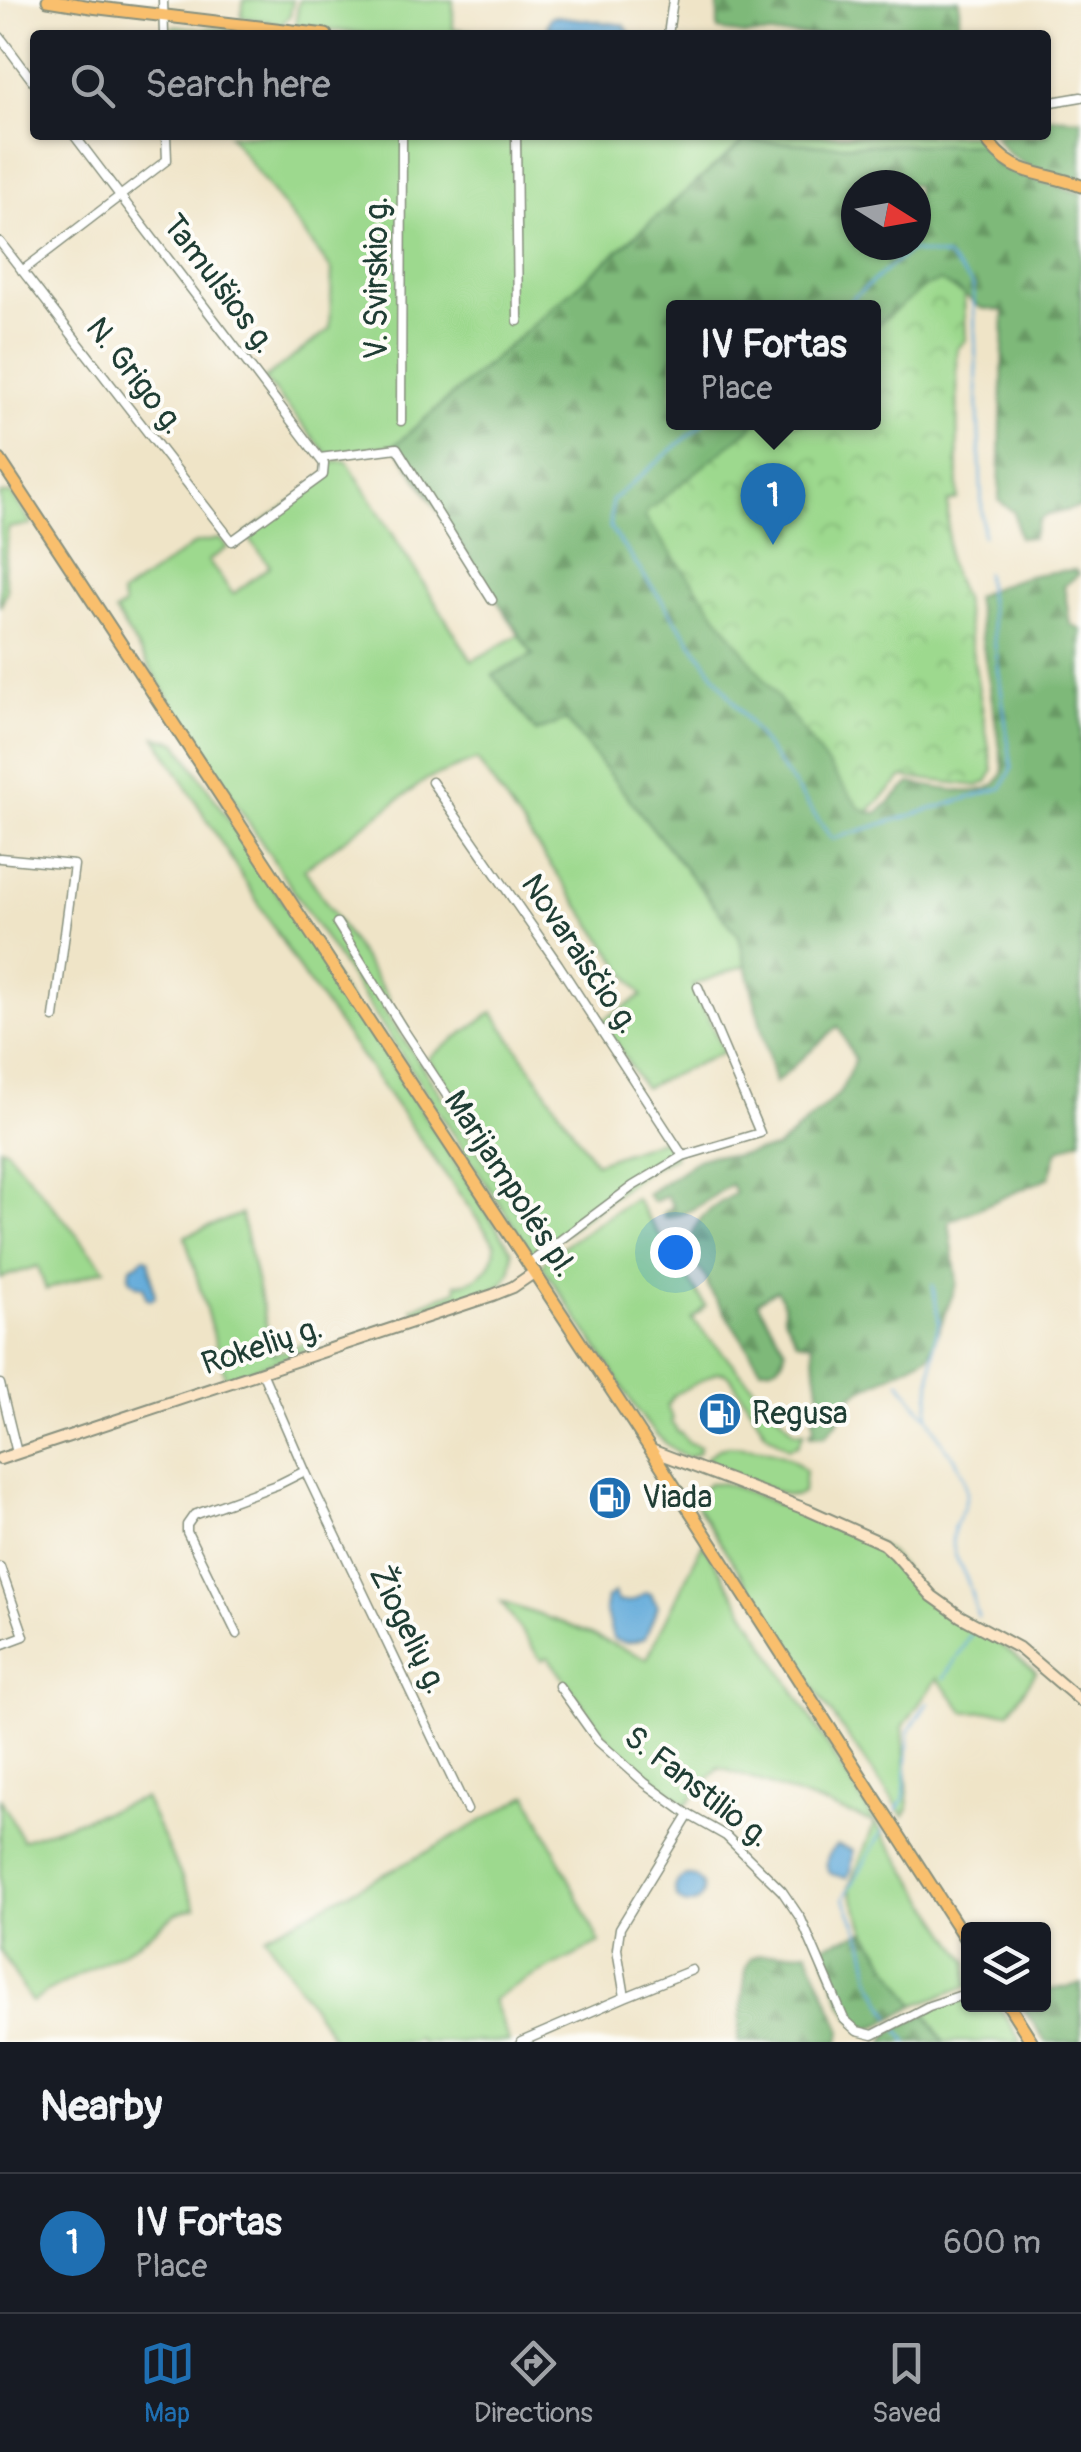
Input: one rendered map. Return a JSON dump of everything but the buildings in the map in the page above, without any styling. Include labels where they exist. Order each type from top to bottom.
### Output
[{"type":"main road","points":[[48,0],[283,30]]},
{"type":"main road","points":[[987,140],[1012,166],[1081,186]]},
{"type":"main road","name":"Marijampolės pl.","points":[[0,460],[652,1450],[961,1932]]},
{"type":"main road","name":"Rokelių g.","points":[[0,1459],[493,1295],[513,1287],[532,1268]]},
{"type":"main road","points":[[652,1450],[884,1544],[932,1596],[1019,1648],[1081,1702]]},
{"type":"main road","points":[[1013,2012],[1032,2042]]},
{"type":"street","points":[[163,0],[164,30]]},
{"type":"street","points":[[669,30],[673,0]]},
{"type":"street","points":[[0,37],[30,77]]},
{"type":"street","points":[[1051,102],[1081,97]]},
{"type":"street","name":"Tamulšios g.","points":[[78,140],[322,461]]},
{"type":"street","points":[[22,271],[167,160],[166,140]]},
{"type":"street","name":"V. Svirskio g.","points":[[401,420],[402,140]]},
{"type":"street","points":[[516,140],[518,321]]},
{"type":"street","name":"N. Grigo g.","points":[[0,242],[232,541],[322,475],[322,461]]},
{"type":"street","points":[[322,461],[397,448],[492,600]]},
{"type":"street","name":"Novaraisčio g.","points":[[432,782],[558,964],[683,1156]]},
{"type":"street","points":[[0,858],[74,866],[54,1016]]},
{"type":"street","points":[[336,924],[549,1250]]},
{"type":"street","points":[[532,1268],[549,1250],[633,1186],[683,1156],[760,1133],[698,987]]},
{"type":"street","name":"Žiogelių g.","points":[[262,1372],[305,1472],[467,1810]]},
{"type":"street","points":[[0,1384],[16,1453]]},
{"type":"street","points":[[237,1634],[186,1525],[194,1515],[305,1472]]},
{"type":"street","points":[[0,1568],[24,1636],[0,1645]]},
{"type":"street","name":"S. Fanstilio g.","points":[[559,1686],[598,1741],[645,1783],[726,1836],[782,1891],[801,1919],[844,2019],[857,2031],[873,2038],[928,2006],[961,1996]]},
{"type":"street","points":[[625,1996],[617,1949],[620,1928],[689,1814]]},
{"type":"street","points":[[520,2042],[692,1970]]},
{"type":"green space","points":[[244,0],[293,0],[290,15],[282,24],[241,17]]},
{"type":"green space","points":[[299,0],[453,0],[453,29],[462,30],[332,30],[295,26]]},
{"type":"green space","points":[[718,0],[959,0],[959,30],[718,30]]},
{"type":"green space","points":[[175,26],[203,30],[169,30]]},
{"type":"green space","points":[[1051,117],[1081,119],[1081,180],[1020,162],[998,140],[1051,140]]},
{"type":"green space","points":[[233,140],[745,140],[395,445],[328,455],[264,379],[330,329],[332,270]]},
{"type":"green space","points":[[745,140],[979,140],[982,144],[824,145]]},
{"type":"green space","points":[[745,140],[824,145],[982,144],[999,164],[1016,174],[1081,193],[1081,507],[1039,520],[1032,538],[1019,537],[1014,512],[999,501],[1004,311],[981,308],[955,288],[881,325],[881,300],[666,300],[666,430],[759,430],[868,812],[878,813],[910,783],[977,791],[997,782],[1004,772],[975,597],[1035,575],[1075,570],[1079,574],[1064,586],[1070,624],[1081,630],[1081,1140],[1058,1150],[1050,1177],[949,1221],[957,1283],[929,1355],[852,1395],[826,1435],[811,1436],[810,1432],[814,1431],[813,1416],[823,1414],[812,1343],[797,1341],[784,1317],[784,1305],[777,1290],[757,1302],[785,1353],[779,1364],[761,1368],[689,1257],[697,1225],[735,1193],[731,1184],[692,1210],[664,1218],[662,1215],[673,1206],[667,1196],[653,1202],[647,1194],[701,1158],[777,1148],[840,1093],[855,1060],[838,1026],[775,1083],[739,936],[566,720],[536,732],[493,675],[533,655],[395,445]]},
{"type":"green space","points":[[940,281],[964,295],[966,340],[957,349],[958,499],[948,502],[948,561],[963,599],[993,771],[987,782],[978,786],[903,777],[868,812],[859,807],[645,518],[647,511],[748,430],[881,430],[881,322],[926,286]]},
{"type":"green space","points":[[330,461],[347,461],[472,661],[519,635],[533,655],[494,675],[566,720],[739,936],[746,965],[693,985],[724,1052],[644,1088],[602,1021],[642,996],[477,760],[427,779],[304,869],[390,1000],[382,1007],[541,1245],[538,1253],[532,1253],[203,753],[115,612],[124,606],[121,595],[196,543],[220,539],[228,547],[208,561],[233,594],[270,566],[246,534],[326,478]]},
{"type":"green space","points":[[0,494],[12,494],[32,524],[8,528],[4,572],[7,590],[0,607]]},
{"type":"green space","points":[[156,737],[177,742],[512,1251],[510,1271],[499,1287],[416,1314],[413,1308],[457,1290],[456,1284],[484,1272],[492,1260],[495,1244],[301,972]]},
{"type":"green space","points":[[493,1012],[595,1163],[666,1138],[675,1151],[674,1157],[646,1171],[552,1243],[546,1241],[428,1058]]},
{"type":"green space","points":[[0,1147],[6,1149],[105,1269],[46,1290],[38,1266],[0,1278]]},
{"type":"green space","points":[[635,1198],[706,1306],[692,1319],[795,1432],[804,1432],[798,1445],[788,1448],[766,1433],[725,1373],[717,1372],[674,1395],[667,1406],[678,1433],[700,1447],[698,1453],[688,1458],[662,1440],[633,1404],[542,1266],[547,1257]]},
{"type":"green space","points":[[241,1214],[273,1354],[321,1338],[315,1347],[226,1379],[185,1236]]},
{"type":"green space","points":[[729,1446],[760,1449],[789,1458],[805,1471],[803,1492],[786,1495],[707,1464],[706,1458]]},
{"type":"green space","points":[[709,1483],[738,1488],[878,1544],[939,1608],[984,1632],[1036,1672],[1010,1711],[965,1712],[937,1678],[903,1727],[909,1809],[904,1816],[824,1703],[698,1508],[699,1494]]},
{"type":"green space","points":[[703,1543],[876,1824],[961,1952],[961,1989],[915,2005],[866,1931],[849,1887],[875,1823],[719,1767],[686,1805],[611,1744],[548,1657],[541,1660],[501,1602],[647,1659]]},
{"type":"green space","points":[[528,1795],[600,1943],[493,2000],[509,2042],[420,2042],[418,2038],[411,2042],[336,2042],[265,1936]]},
{"type":"green space","points":[[0,1797],[22,1840],[144,1798],[196,1907],[177,1913],[135,1945],[32,2003],[0,1950]]},
{"type":"green space","points":[[866,1931],[915,2005],[873,2027],[863,2026],[846,2010],[822,1946]]},
{"type":"green space","points":[[807,1951],[841,2030],[839,2042],[738,2042],[746,1969],[751,1958]]},
{"type":"green space","points":[[1081,1984],[1081,2042],[1046,2042],[1026,2012],[1051,2012],[1051,1990]]},
{"type":"green space","points":[[961,2000],[961,2012],[1002,2012],[1021,2042],[944,2042],[926,2014],[941,2004]]},
{"type":"green space","points":[[926,2014],[944,2042],[884,2042],[889,2033]]},
{"type":"water","points":[[551,17],[624,25],[628,30],[554,30],[547,26]]},
{"type":"water","points":[[144,1257],[149,1260],[155,1297],[150,1300],[144,1287],[129,1277],[132,1266]]},
{"type":"water","points":[[614,1593],[617,1601],[625,1602],[651,1594],[658,1606],[645,1638],[633,1642],[613,1639],[605,1609],[607,1598]]},
{"type":"water","points":[[837,1845],[853,1850],[851,1871],[846,1878],[831,1874],[827,1866]]},
{"type":"water","points":[[689,1876],[699,1880],[703,1890],[699,1900],[689,1904],[679,1900],[675,1890],[679,1880]]},
{"type":"waterway","points":[[851,300],[909,251],[947,257],[973,285],[983,536]]},
{"type":"waterway","points":[[695,430],[612,500],[610,528],[832,839],[1002,788],[1012,769],[985,573]]},
{"type":"waterway","points":[[933,1285],[939,1322],[928,1416],[964,1477],[967,1492],[952,1542],[978,1617]]},
{"type":"waterway","points":[[900,1381],[927,1415]]},
{"type":"waterway","points":[[944,1678],[973,1631]]},
{"type":"waterway","points":[[897,1810],[904,1799],[909,1731],[928,1702]]},
{"type":"waterway","points":[[883,1830],[844,1898],[864,1943],[871,1979],[891,2017]]},
{"type":"waterway","points":[[898,2029],[907,2042]]},
{"type":"place","name":"IV Fortas","points":[[773,545]]},
{"type":"place","name":"Regusa","points":[[720,1414]]},
{"type":"place","name":"Viada","points":[[610,1498]]}]
